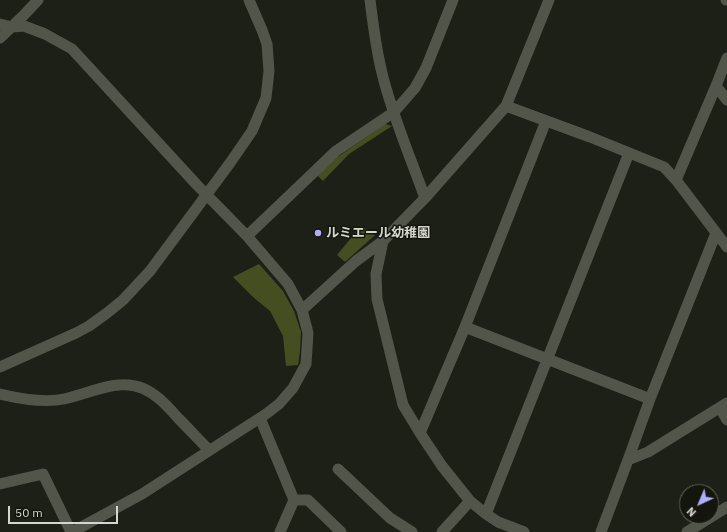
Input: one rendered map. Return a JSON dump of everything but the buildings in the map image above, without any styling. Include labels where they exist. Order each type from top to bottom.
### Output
[{"type":"street","points":[[0,38],[38,0]]},
{"type":"street","points":[[0,367],[89,326],[123,300],[150,271],[252,131],[266,98],[269,71],[267,44],[249,0]]},
{"type":"street","points":[[370,0],[382,72],[394,112],[425,198]]},
{"type":"street","points":[[247,236],[336,150],[394,112],[415,88],[426,68],[453,0]]},
{"type":"street","points":[[302,310],[356,261],[383,241],[425,198],[506,106],[549,0]]},
{"type":"street","points":[[0,24],[12,27],[24,26],[45,34],[72,49],[206,195],[247,236],[288,284],[302,310],[308,333],[306,364],[293,388],[279,404],[260,418],[142,494],[71,532],[43,474],[0,484]]},
{"type":"street","points":[[676,180],[727,58]]},
{"type":"street","points":[[716,86],[727,100]]},
{"type":"street","points":[[506,106],[590,137],[664,167],[676,180],[727,247]]},
{"type":"street","points":[[420,433],[465,327],[546,121]]},
{"type":"street","points":[[486,514],[629,153]]},
{"type":"street","points":[[601,532],[650,399],[716,233]]},
{"type":"street","points":[[383,241],[376,274],[377,299],[403,405],[442,466],[470,501],[498,522],[524,532]]},
{"type":"street","points":[[465,327],[650,399]]},
{"type":"street","points":[[0,394],[51,401],[64,399],[119,384],[142,388],[160,399],[209,450]]},
{"type":"street","points":[[628,460],[648,452],[723,406],[727,420]]},
{"type":"street","points":[[260,418],[294,500],[280,532]]},
{"type":"street","points":[[338,469],[390,518],[412,532]]},
{"type":"street","points":[[294,500],[308,500],[341,532]]},
{"type":"street","points":[[442,532],[470,501]]},
{"type":"street","points":[[687,532],[727,507]]},
{"type":"green space","points":[[385,124],[392,126],[349,154],[323,181],[317,175],[335,159]]},
{"type":"green space","points":[[361,226],[375,235],[345,262],[337,255]]},
{"type":"green space","points":[[259,264],[283,291],[294,311],[301,332],[298,365],[286,366],[283,336],[270,311],[233,277]]},
{"type":"place","name":"ルミエール幼稚園","points":[[318,233]]}]
